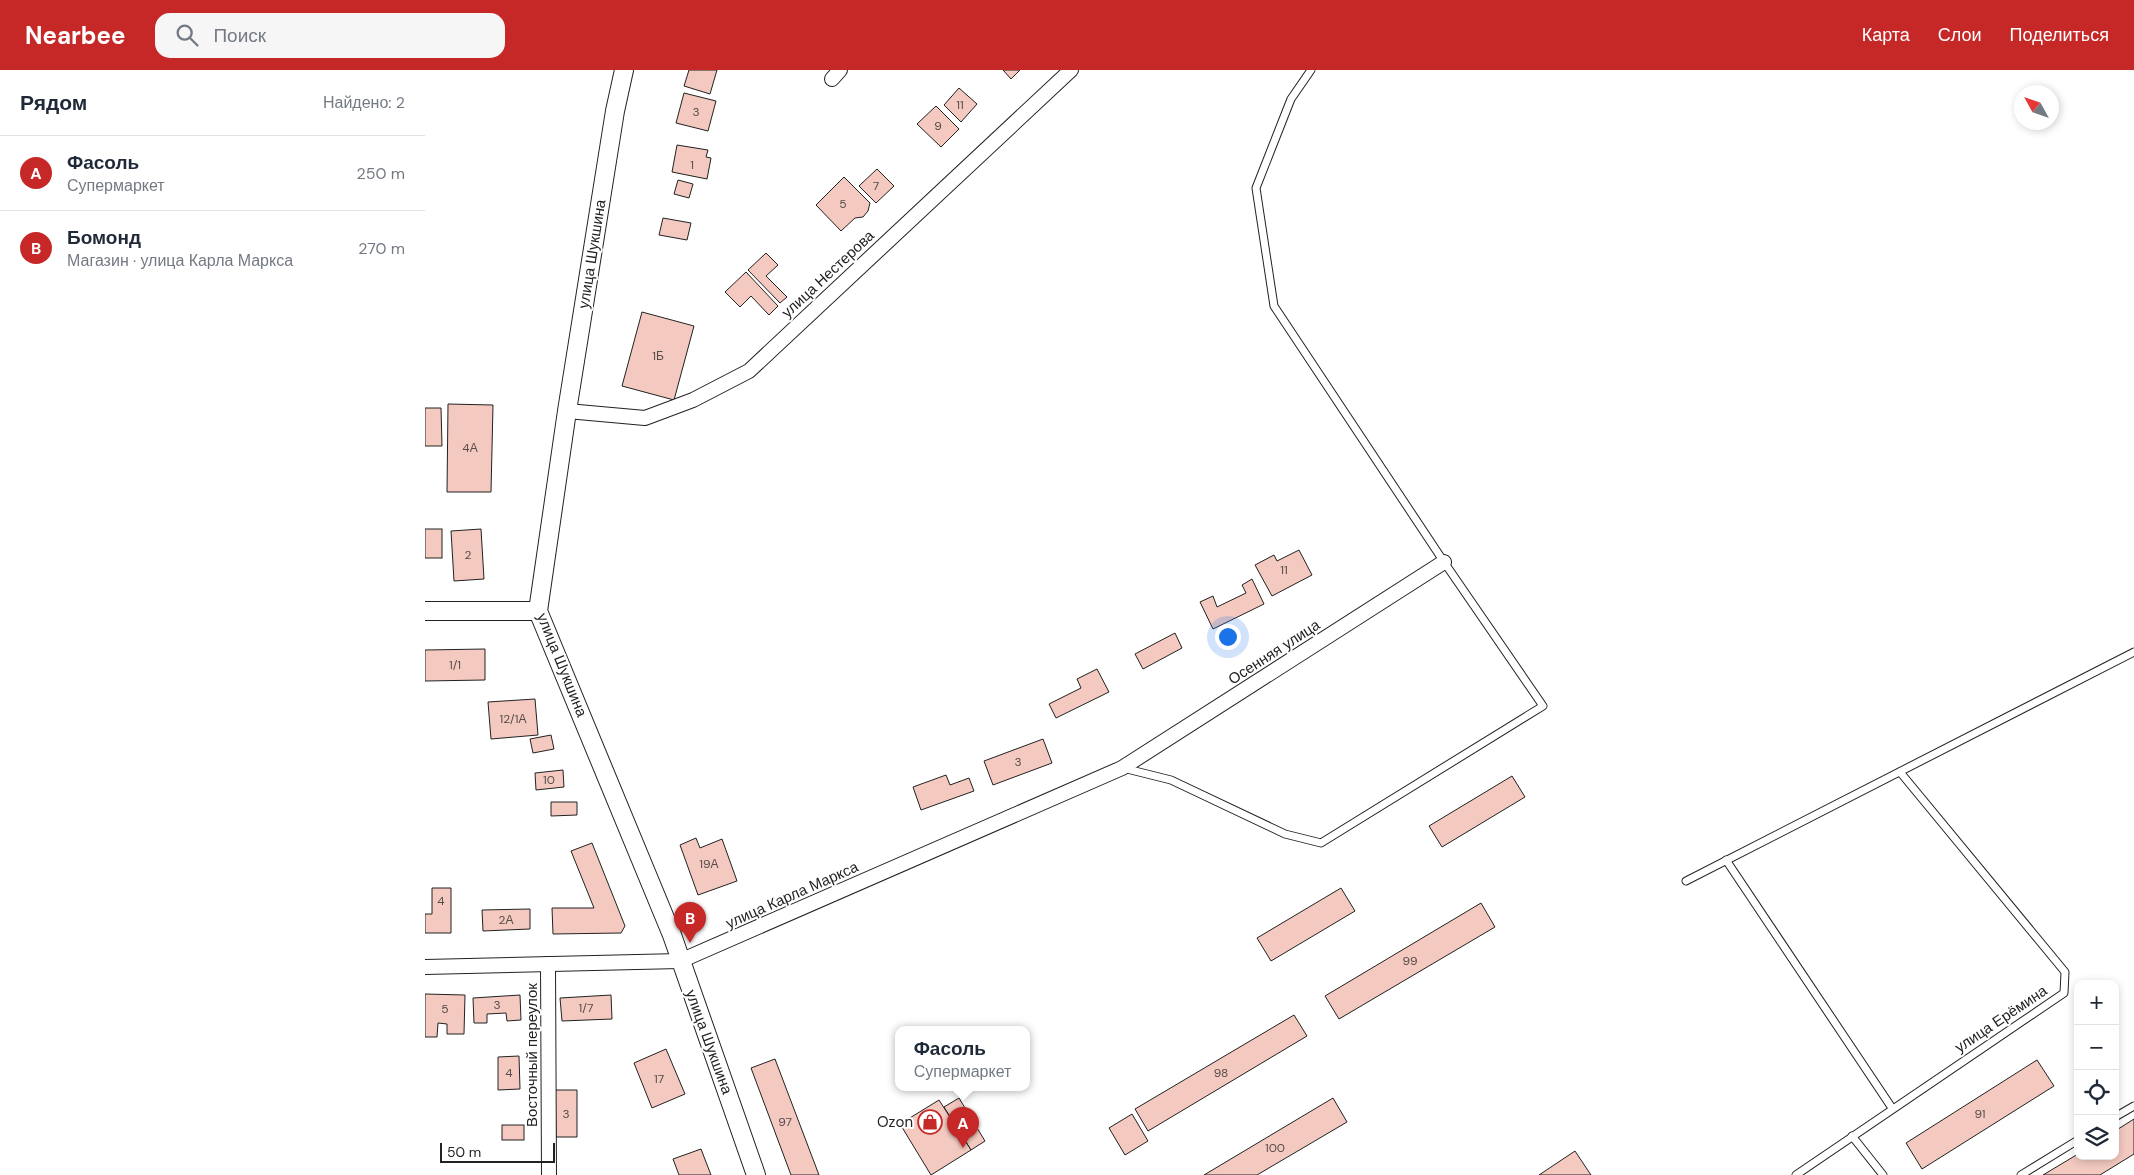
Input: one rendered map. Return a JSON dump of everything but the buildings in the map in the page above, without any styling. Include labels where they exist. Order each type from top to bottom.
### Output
[{"type":"street","name":"улица Нестерова","points":[[567,411],[645,418],[693,400],[749,371],[1071,70]]},
{"type":"street","name":"улица Шукшина","points":[[619,72],[567,411],[539,612],[668,926],[756,1175]]},
{"type":"street","name":"Осенняя улица","points":[[1122,768],[1444,562]]},
{"type":"street","points":[[425,611],[539,612]]},
{"type":"street","name":"улица Карла Маркса","points":[[425,967],[680,961],[1122,768]]},
{"type":"street","name":"Восточный переулок","points":[[548,964],[549,1175]]},
{"type":"lane","points":[[1122,768],[1171,780],[1285,834],[1321,843],[1543,706],[1273,306],[1257,188],[1291,99],[1311,70]]},
{"type":"lane","points":[[1686,881],[2134,652]]},
{"type":"lane","name":"улица Ерёмина","points":[[1796,1175],[2064,993],[2065,972],[1900,772]]},
{"type":"lane","points":[[1726,860],[1892,1108]]},
{"type":"lane","points":[[2118,1115],[2134,1106]]},
{"type":"lane","points":[[1852,1136],[1883,1175]]},
{"type":"lane","points":[[2021,1175],[2074,1142]]},
{"type":"place","name":"Бомонд","points":[[690,943]]},
{"type":"place","name":"Ozon","points":[[930,1122]]},
{"type":"place","name":"Фасоль","points":[[963,1148]]}]
